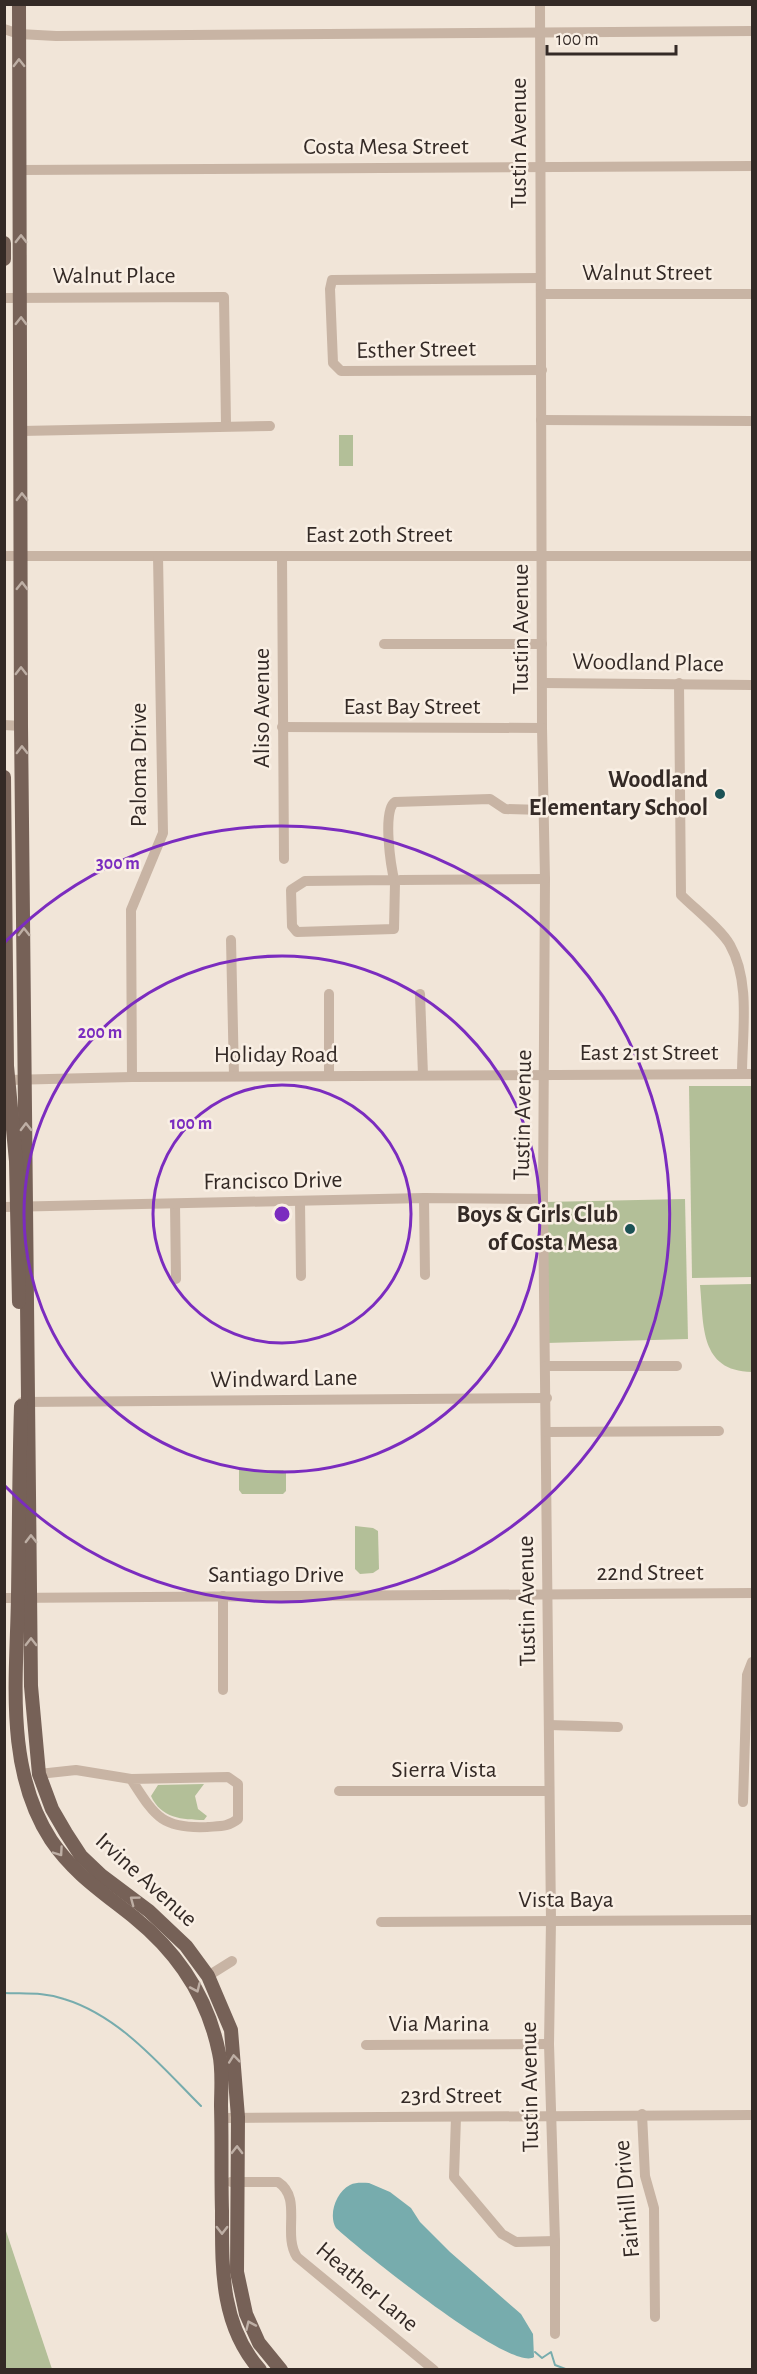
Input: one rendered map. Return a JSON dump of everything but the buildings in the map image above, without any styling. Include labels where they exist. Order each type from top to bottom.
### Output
[{"type":"main road","name":"Irvine Avenue","points":[[16,1207],[26,1080],[21,726],[23,555],[19,4]]},
{"type":"main road","points":[[4,243],[4,259]]},
{"type":"main road","name":"Irvine Avenue","points":[[4,777],[8,1080],[16,1152],[16,1207],[25,1402],[18,1598],[17,1707],[24,1777],[31,1801],[51,1840],[66,1862],[86,1881],[154,1934],[193,1980],[219,2054],[222,2277],[231,2320],[247,2355],[260,2370]]},
{"type":"main road","name":"Irvine Avenue","points":[[18,1598],[31,1686],[39,1774],[52,1809],[81,1856],[101,1875],[169,1929],[208,1976],[231,2030],[238,2117],[237,2272],[246,2314],[259,2343],[281,2370]]},
{"type":"main road","points":[[17,1707],[24,1721],[27,1760],[29,1766],[39,1774]]},
{"type":"street","name":"Tustin Avenue","points":[[540,4],[544,683],[542,728],[545,879],[543,1199],[551,1921],[549,2044],[555,2241],[555,2334]]},
{"type":"street","points":[[4,29],[19,34],[753,31]]},
{"type":"street","name":"Costa Mesa Street","points":[[21,170],[753,166]]},
{"type":"street","name":"Esther Street","points":[[540,278],[332,280],[330,289],[333,363],[341,371],[543,370]]},
{"type":"street","name":"Walnut Street","points":[[541,294],[753,294]]},
{"type":"street","name":"Walnut Place","points":[[4,298],[224,297],[226,425]]},
{"type":"street","points":[[541,420],[753,421]]},
{"type":"street","points":[[21,431],[226,425],[270,426]]},
{"type":"street","name":"East 20th Street","points":[[4,556],[753,555]]},
{"type":"street","name":"Paloma Drive","points":[[132,1077],[131,910],[163,832],[158,556]]},
{"type":"street","name":"Aliso Avenue","points":[[282,556],[284,859]]},
{"type":"street","name":"Woodland Place","points":[[384,644],[542,644]]},
{"type":"street","name":"Woodland Place","points":[[544,683],[753,685]]},
{"type":"street","points":[[679,683],[681,895],[729,943],[739,966],[743,994],[747,1074]]},
{"type":"street","points":[[4,724],[21,726]]},
{"type":"street","name":"East Bay Street","points":[[282,727],[542,728]]},
{"type":"street","points":[[543,810],[505,809],[490,800],[395,802],[389,810],[390,867],[397,880],[395,927],[392,931],[297,932],[292,926],[291,890],[297,884],[305,881],[397,880],[545,879]]},
{"type":"street","points":[[231,940],[234,1076]]},
{"type":"street","points":[[329,994],[329,1076]]},
{"type":"street","points":[[420,994],[423,1075]]},
{"type":"street","name":"Holiday Road","points":[[8,1080],[545,1074]]},
{"type":"street","name":"East 21st Street","points":[[545,1074],[747,1074]]},
{"type":"street","points":[[424,1198],[425,1275]]},
{"type":"street","name":"Francisco Drive","points":[[16,1207],[424,1198],[543,1199]]},
{"type":"street","points":[[300,1202],[301,1276]]},
{"type":"street","points":[[175,1204],[176,1279]]},
{"type":"street","points":[[546,1366],[676,1366]]},
{"type":"street","name":"Windward Lane","points":[[25,1402],[547,1398]]},
{"type":"street","points":[[547,1432],[719,1431]]},
{"type":"street","name":"22nd Street","points":[[547,1594],[753,1593]]},
{"type":"street","name":"Santiago Drive","points":[[18,1598],[547,1594]]},
{"type":"street","points":[[223,1596],[223,1690]]},
{"type":"street","points":[[743,1802],[747,1675],[753,1662]]},
{"type":"street","points":[[549,1725],[618,1727]]},
{"type":"street","points":[[39,1774],[76,1770],[131,1779],[228,1777],[238,1784],[238,1819],[230,1826],[183,1828],[168,1824],[157,1817],[131,1779]]},
{"type":"street","name":"Sierra Vista","points":[[339,1791],[549,1791]]},
{"type":"street","name":"Vista Baya","points":[[381,1922],[752,1920]]},
{"type":"street","points":[[208,1976],[232,1961]]},
{"type":"street","name":"Via Marina","points":[[366,2045],[549,2044]]},
{"type":"street","name":"Fairhill Drive","points":[[642,2114],[645,2176],[654,2208],[655,2318]]},
{"type":"street","name":"23rd Street","points":[[221,2118],[753,2115]]},
{"type":"street","points":[[456,2117],[454,2176],[502,2234],[516,2242],[555,2241]]},
{"type":"street","name":"Heather Lane","points":[[221,2182],[278,2182],[283,2185],[290,2195],[291,2244],[297,2257],[434,2370]]},
{"type":"green space","points":[[339,435],[353,435],[353,466],[339,466]]},
{"type":"green space","points":[[689,1086],[752,1086],[752,1277],[692,1278]]},
{"type":"green space","points":[[685,1199],[688,1339],[546,1343],[544,1202]]},
{"type":"green space","points":[[752,1284],[752,1372],[735,1370],[722,1364],[713,1355],[704,1330],[700,1285]]},
{"type":"green space","points":[[239,1470],[283,1470],[286,1473],[286,1491],[283,1494],[242,1494],[239,1490]]},
{"type":"green space","points":[[355,1526],[373,1528],[378,1531],[379,1569],[373,1573],[360,1574],[355,1569]]},
{"type":"green space","points":[[204,1784],[195,1796],[198,1809],[207,1816],[204,1820],[180,1818],[166,1813],[160,1809],[151,1796],[158,1785]]},
{"type":"green space","points":[[5,2228],[52,2369],[5,2369]]},
{"type":"water","points":[[369,2183],[390,2192],[411,2208],[420,2222],[450,2252],[521,2314],[533,2334],[534,2357],[520,2357],[497,2347],[467,2329],[373,2259],[336,2228],[333,2211],[337,2198],[345,2188],[352,2184]]},
{"type":"waterway","points":[[4,1993],[49,1995],[84,2007],[103,2017],[155,2059],[201,2106]]},
{"type":"waterway","points":[[535,2352],[542,2358],[551,2352],[555,2365],[568,2370]]},
{"type":"place","name":"Woodland Elementary School","points":[[720,794]]},
{"type":"place","name":"Boys & Girls Club of Costa Mesa","points":[[630,1229]]}]
